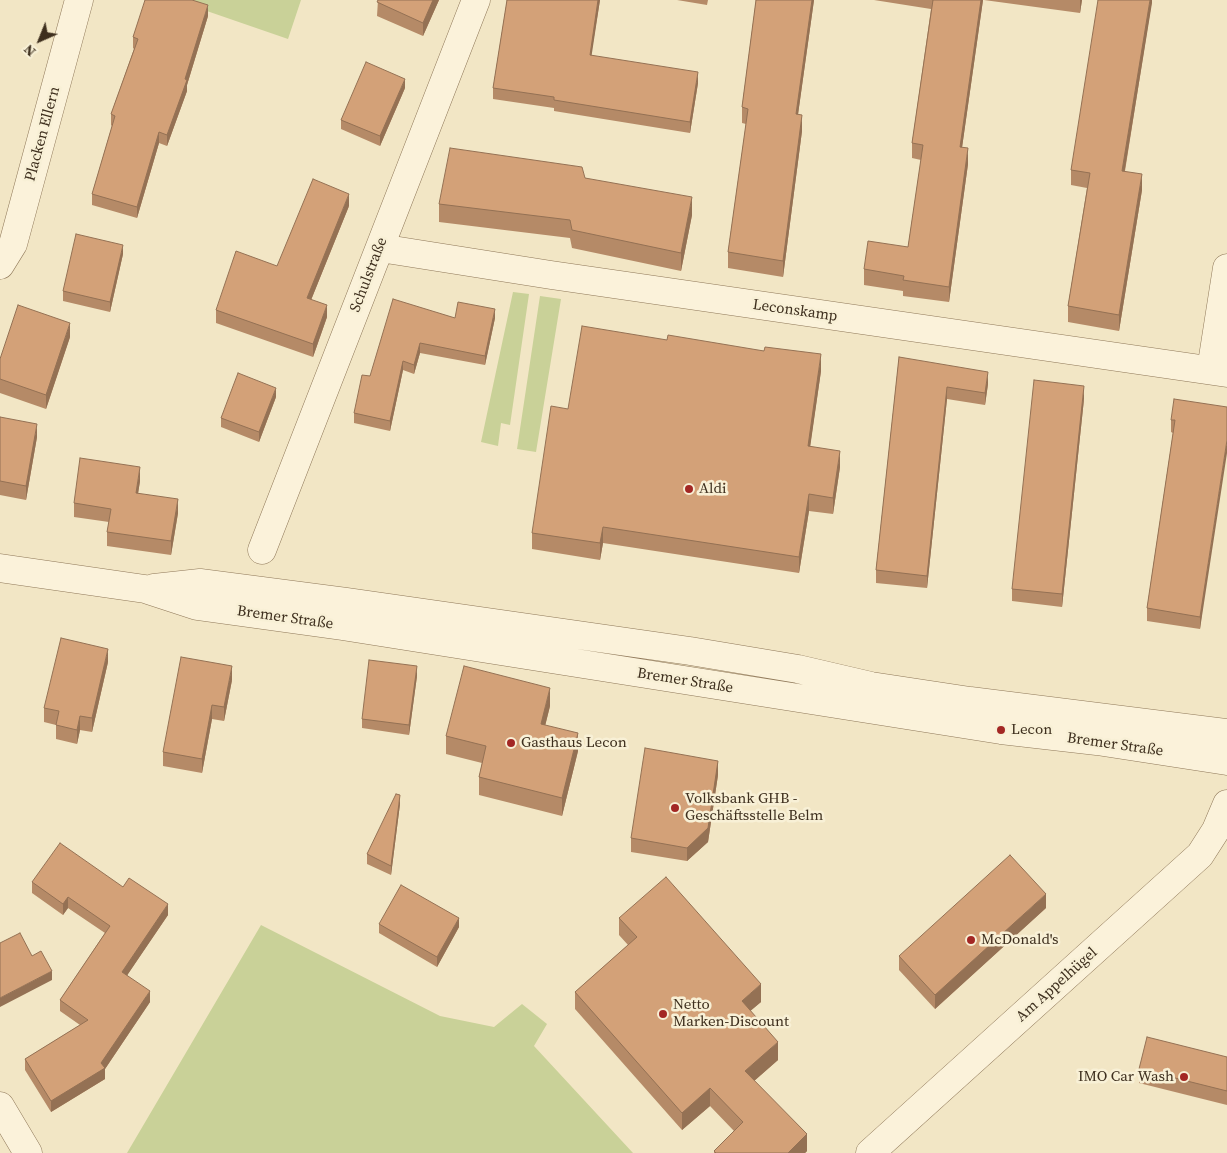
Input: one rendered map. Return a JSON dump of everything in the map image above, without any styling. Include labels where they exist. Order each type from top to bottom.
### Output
[{"type":"street","name":"Placken Ellern","points":[[0,265],[13,244],[79,0]]},
{"type":"street","name":"Schulstraße","points":[[262,550],[476,0]]},
{"type":"street","name":"Leconskamp","points":[[380,248],[551,275],[1219,372],[1227,268]]},
{"type":"street","name":"Bremer Straße","points":[[0,568],[146,589],[197,606],[351,628],[811,701],[1227,761]]},
{"type":"street","name":"Bremer Straße","points":[[146,589],[200,583],[346,602],[690,651],[798,669],[871,686],[970,701],[1227,733]]},
{"type":"street","name":"Am Appelhügel","points":[[870,1153],[1200,855],[1216,830],[1227,804]]},
{"type":"street","points":[[0,1106],[28,1153]]},
{"type":"green space","points":[[175,0],[301,0],[288,39]]},
{"type":"green space","points":[[513,292],[529,294],[510,425],[501,423],[498,446],[481,442]]},
{"type":"green space","points":[[540,296],[561,299],[536,452],[517,449]]},
{"type":"green space","points":[[261,925],[440,1016],[494,1027],[522,1004],[547,1024],[534,1046],[633,1153],[127,1153]]},
{"type":"building","points":[[145,0],[192,0],[208,5],[185,79],[187,80],[167,135],[159,132],[137,207],[92,194],[115,116],[111,114],[138,39],[133,37]]},
{"type":"building","points":[[378,0],[433,0],[423,23],[377,2]]},
{"type":"building","points":[[507,0],[598,0],[590,55],[698,72],[690,122],[554,100],[554,97],[493,88]]},
{"type":"building","points":[[756,0],[812,0],[796,114],[802,115],[783,261],[728,252],[748,109],[742,107]]},
{"type":"building","points":[[933,0],[981,0],[960,147],[968,148],[949,287],[903,280],[904,276],[864,269],[868,241],[908,247],[923,145],[912,143]]},
{"type":"building","points":[[1098,0],[1150,0],[1122,171],[1142,174],[1119,315],[1068,306],[1090,173],[1071,170]]},
{"type":"building","points":[[366,62],[405,79],[380,136],[341,120]]},
{"type":"building","points":[[450,148],[582,167],[585,178],[692,197],[681,253],[572,230],[570,220],[439,204]]},
{"type":"building","points":[[313,179],[349,194],[307,298],[327,305],[313,344],[216,310],[236,251],[277,266]]},
{"type":"building","points":[[76,234],[123,245],[110,302],[63,291]]},
{"type":"building","points":[[393,299],[455,318],[458,302],[495,309],[485,356],[420,343],[414,365],[403,361],[390,421],[354,413],[362,375],[370,376]]},
{"type":"building","points":[[18,305],[70,323],[46,395],[0,379],[0,359]]},
{"type":"building","points":[[582,326],[667,340],[668,335],[764,351],[765,347],[821,354],[808,446],[840,451],[833,498],[809,494],[799,557],[603,527],[600,543],[532,533],[551,406],[568,409]]},
{"type":"building","points":[[899,357],[988,372],[985,393],[947,387],[927,576],[876,570]]},
{"type":"building","points":[[238,373],[276,388],[259,432],[221,418]]},
{"type":"building","points":[[1034,380],[1084,386],[1062,594],[1012,589]]},
{"type":"building","points":[[1174,399],[1227,407],[1227,440],[1200,617],[1147,608],[1175,420],[1171,420]]},
{"type":"building","points":[[0,417],[37,424],[26,486],[0,481]]},
{"type":"building","points":[[80,458],[140,467],[136,493],[178,499],[171,541],[107,532],[111,509],[74,503]]},
{"type":"building","points":[[61,638],[108,649],[92,718],[80,716],[77,730],[56,725],[59,711],[44,708]]},
{"type":"building","points":[[181,657],[232,666],[224,707],[212,705],[202,759],[163,752]]},
{"type":"building","points":[[369,660],[417,666],[409,725],[362,719]]},
{"type":"building","points":[[464,666],[550,688],[541,724],[578,733],[562,798],[479,777],[486,746],[446,736]]},
{"type":"building","name":"Volksbank GHB - Geschäftsstelle Belm","points":[[645,748],[718,761],[708,828],[687,848],[631,838]]},
{"type":"building","points":[[396,794],[400,795],[391,866],[367,854]]},
{"type":"building","points":[[60,843],[123,887],[129,878],[168,904],[122,972],[150,991],[101,1063],[105,1068],[51,1101],[25,1059],[88,1020],[60,1000],[110,926],[68,897],[63,904],[32,882]]},
{"type":"building","name":"McDonald's","points":[[1010,855],[1046,894],[935,995],[899,956]]},
{"type":"building","name":"Netto Marken-Discount","points":[[666,877],[761,984],[742,1001],[778,1042],[745,1071],[807,1134],[788,1153],[716,1153],[714,1151],[743,1122],[710,1088],[682,1113],[575,992],[637,937],[619,918]]},
{"type":"building","points":[[401,885],[459,918],[437,957],[379,924]]},
{"type":"building","points":[[20,933],[32,956],[41,951],[52,971],[0,998],[0,943]]},
{"type":"building","points":[[1147,1037],[1227,1057],[1227,1091],[1139,1069]]},
{"type":"place","name":"Aldi","points":[[689,489]]},
{"type":"place","name":"Lecon","points":[[1001,730]]},
{"type":"place","name":"Gasthaus Lecon","points":[[511,743]]},
{"type":"place","name":"Volksbank GHB - Geschäftsstelle Belm","points":[[675,808]]},
{"type":"place","name":"McDonald's","points":[[971,940]]},
{"type":"place","name":"Netto Marken-Discount","points":[[663,1014]]},
{"type":"place","name":"IMO Car Wash","points":[[1184,1077]]}]
